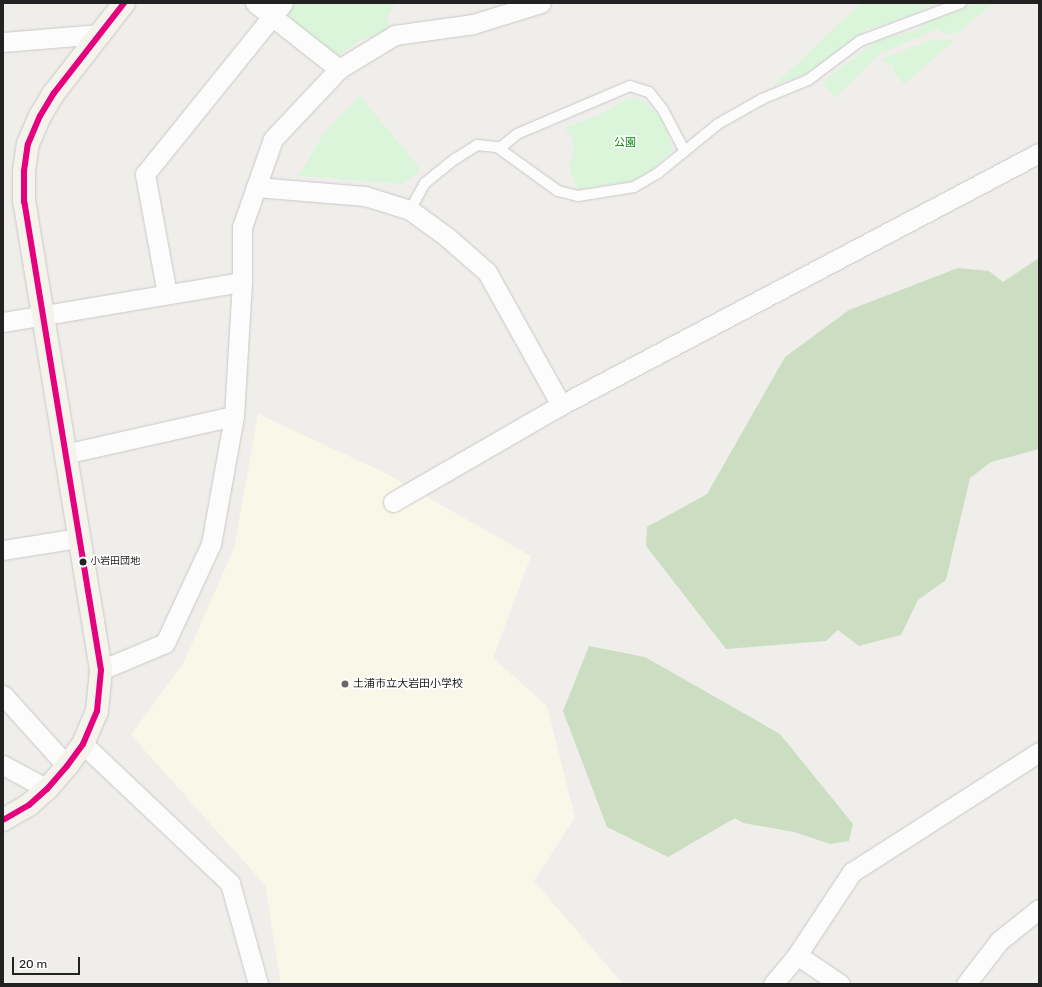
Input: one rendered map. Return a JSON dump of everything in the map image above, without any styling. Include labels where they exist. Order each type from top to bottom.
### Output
[{"type":"street","points":[[3,820],[29,805],[47,789],[67,766],[84,744],[96,711],[100,670],[64,454],[44,315],[24,202],[24,171],[28,144],[40,116],[54,92],[124,3]]},
{"type":"street","points":[[255,3],[278,10],[339,69]]},
{"type":"street","points":[[100,670],[165,642],[211,544],[234,416],[242,282],[242,227],[273,139],[339,69],[395,35],[473,24],[533,4]]},
{"type":"street","points":[[168,294],[145,174],[278,10]]},
{"type":"street","points":[[3,42],[100,34]]},
{"type":"street","points":[[393,502],[561,404],[1039,154]]},
{"type":"street","points":[[256,187],[365,196],[410,210],[447,238],[487,272],[561,404]]},
{"type":"street","points":[[3,322],[242,282]]},
{"type":"street","points":[[64,454],[234,416]]},
{"type":"street","points":[[3,550],[79,538]]},
{"type":"street","points":[[3,695],[67,766]]},
{"type":"street","points":[[84,744],[230,883],[258,984]]},
{"type":"street","points":[[772,984],[797,955],[852,872],[1039,752]]},
{"type":"street","points":[[3,765],[47,789]]},
{"type":"street","points":[[966,984],[998,941],[1039,909]]},
{"type":"street","points":[[797,955],[840,984]]},
{"type":"lane","points":[[410,210],[425,183],[455,159],[477,145],[500,148],[558,191],[578,196],[634,187],[658,173],[684,150],[718,124],[762,99],[808,80],[860,41],[961,3]]},
{"type":"lane","points":[[500,148],[517,134],[630,86],[649,92],[663,110],[684,150]]},
{"type":"shaded area","name":"土浦市立大岩田小学校","points":[[258,414],[383,472],[531,556],[493,658],[547,706],[575,817],[534,881],[623,984],[281,984],[265,885],[131,735],[184,662],[234,548]]},
{"type":"green space","points":[[295,3],[396,3],[387,18],[390,31],[362,39],[338,55],[326,53],[289,23],[289,11]]},
{"type":"green space","points":[[861,3],[939,3],[927,7],[911,16],[868,29],[817,69],[772,87]]},
{"type":"green space","points":[[979,3],[994,3],[957,33],[947,34],[937,29],[879,54],[835,98],[823,82],[876,41],[917,30],[928,21]]},
{"type":"green space","points":[[931,40],[955,40],[904,84],[892,70],[895,68],[891,64],[888,66],[882,59]]},
{"type":"green space","points":[[360,96],[421,170],[402,184],[299,176],[324,133]]},
{"type":"green space","name":"公園","points":[[629,98],[642,100],[662,118],[673,150],[642,179],[578,189],[569,167],[574,148],[572,138],[565,128],[599,115]]},
{"type":"green space","points":[[1039,258],[1039,449],[991,462],[970,478],[946,580],[918,600],[901,635],[859,646],[838,630],[826,641],[726,649],[646,546],[647,527],[707,494],[785,357],[849,310],[958,268],[989,271],[1003,282]]},
{"type":"green space","points":[[589,646],[645,657],[780,734],[853,824],[849,841],[830,844],[794,832],[743,823],[735,818],[668,857],[607,827],[563,711]]},
{"type":"transit line","points":[[3,820],[29,805],[47,789],[67,766],[83,744],[97,711],[101,670],[24,202],[24,171],[28,144],[40,116],[54,93],[124,3]]},
{"type":"place","name":"小岩田団地","points":[[83,562]]},
{"type":"place","name":"土浦市立大岩田小学校","points":[[345,684]]}]
